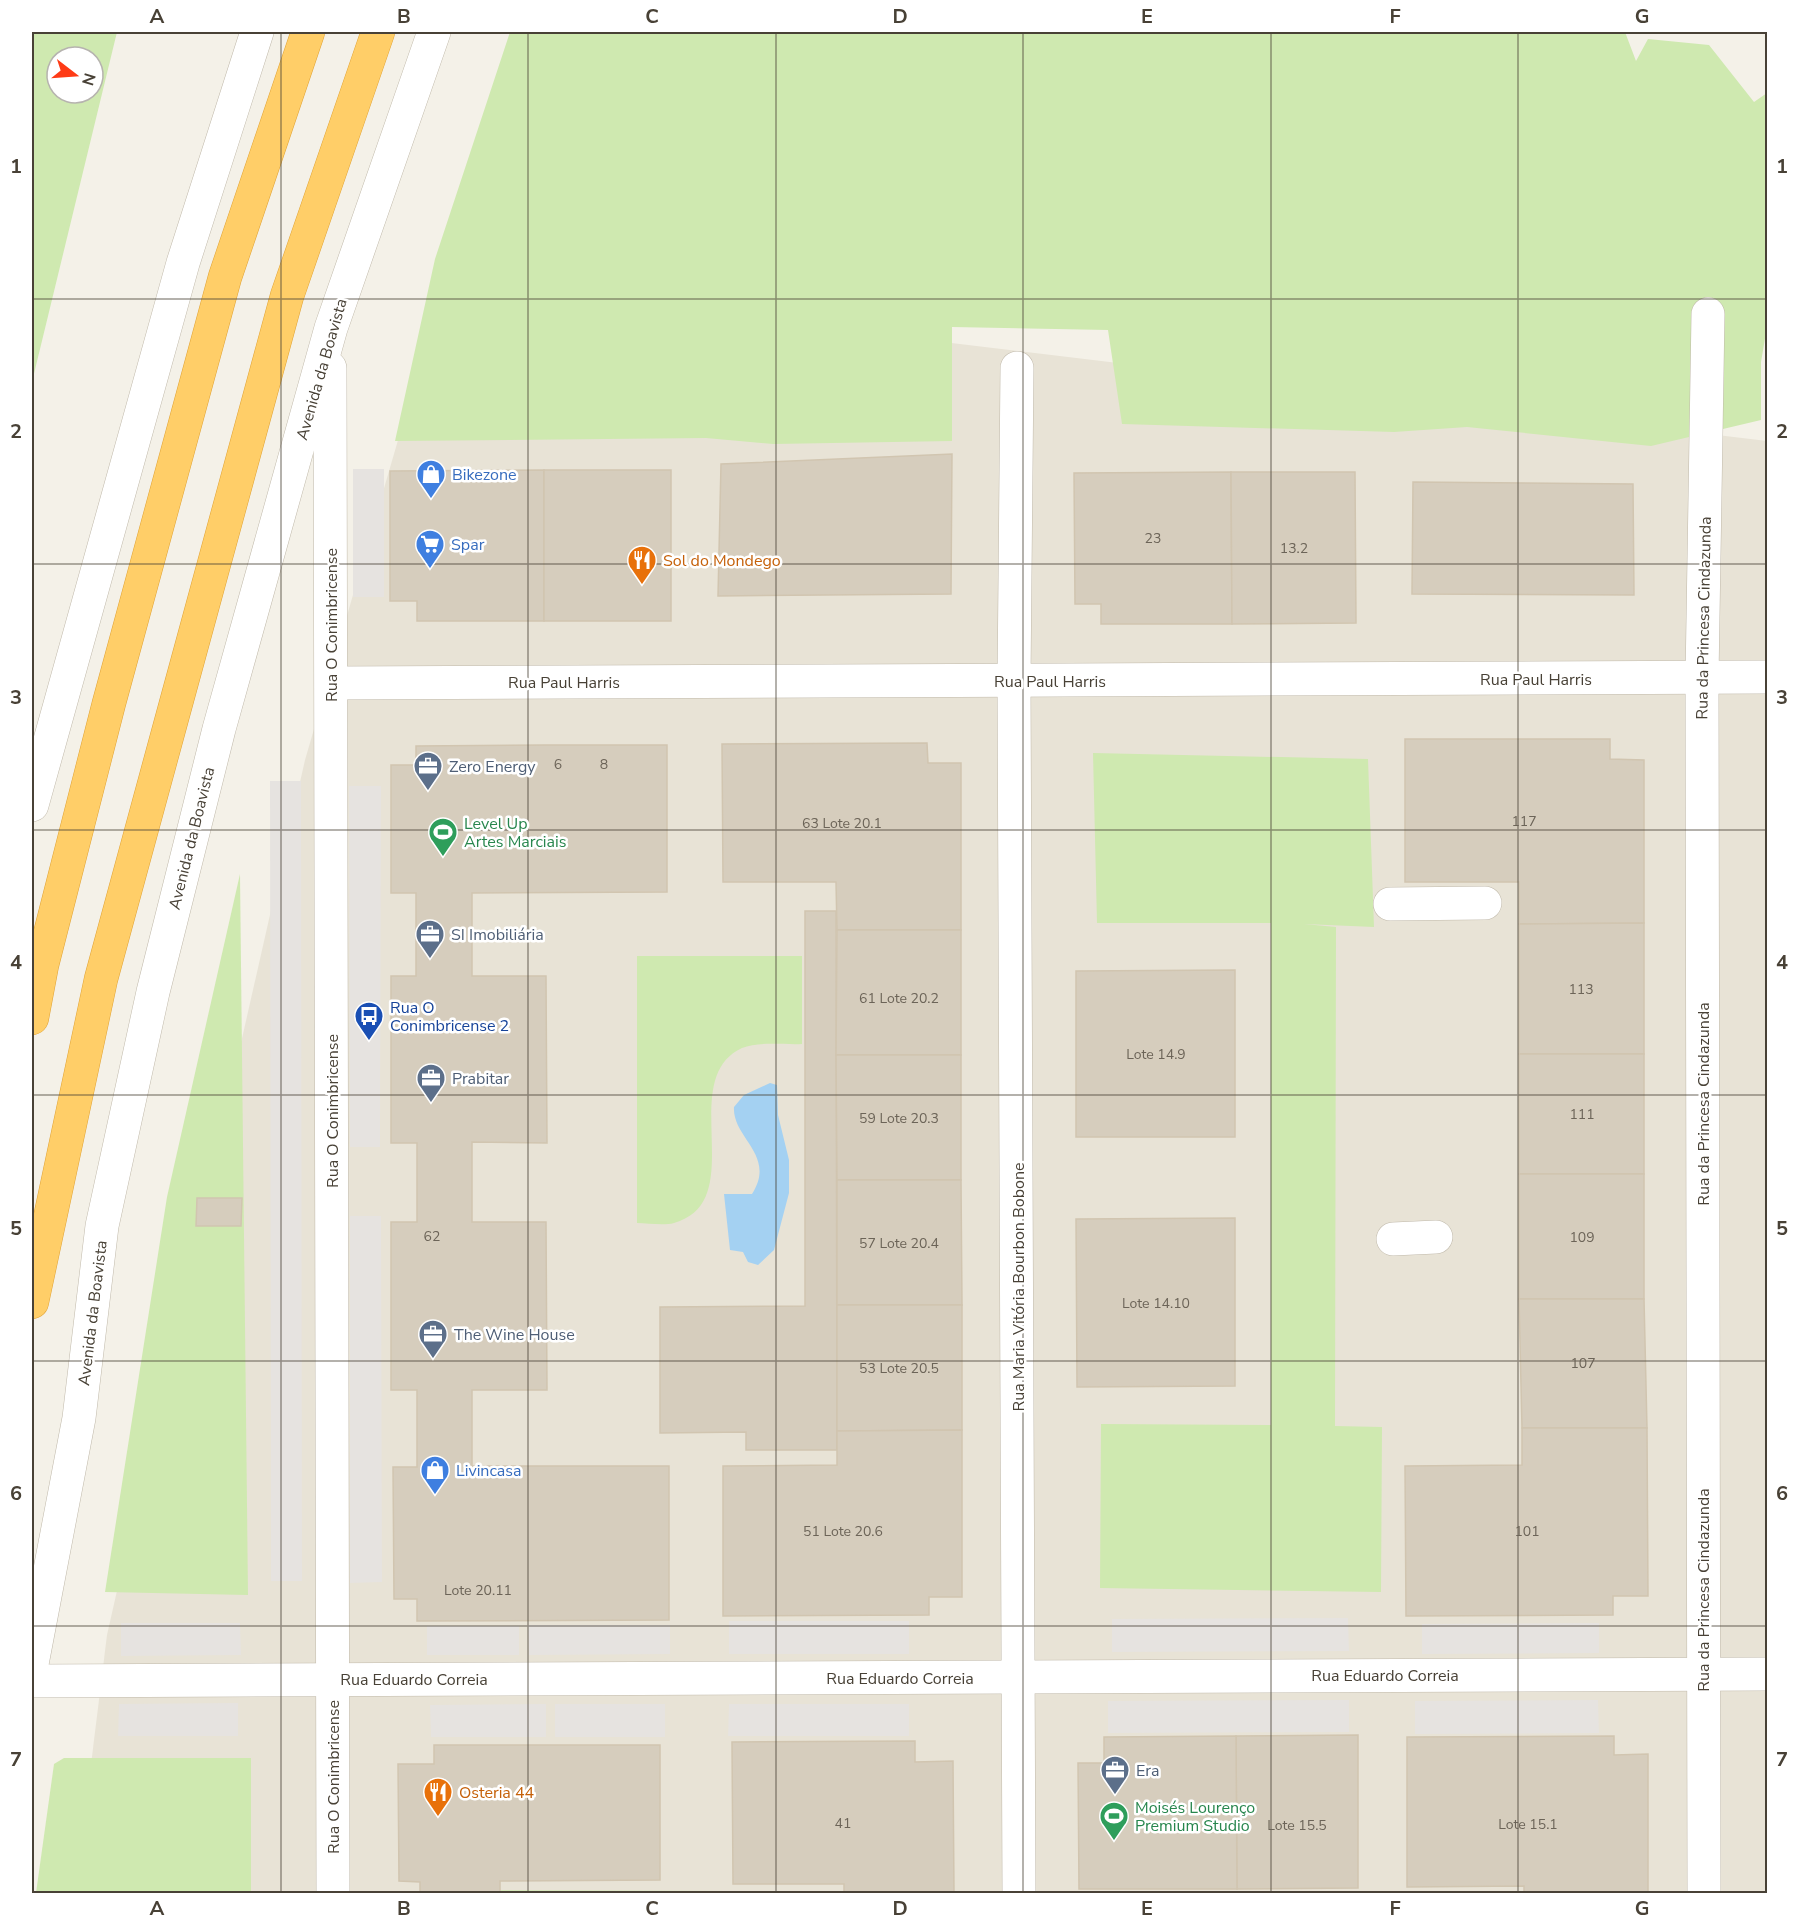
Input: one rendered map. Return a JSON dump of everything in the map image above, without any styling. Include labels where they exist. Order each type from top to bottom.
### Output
[{"type":"highway","points":[[32,1018],[42,965],[108,703],[225,277],[308,32]]},
{"type":"highway","points":[[32,1302],[101,979],[288,296],[378,32]]},
{"type":"street","points":[[32,805],[179,275],[257,32]]},
{"type":"street","name":"Avenida da Boavista","points":[[32,1664],[80,1418],[102,1226],[153,992],[219,729],[331,328],[434,32]]},
{"type":"street","name":"Rua da Princesa Cindazunda","points":[[1704,1893],[1702,678],[1708,314]]},
{"type":"street","name":"Rua O Conimbricense","points":[[331,328],[333,1893]]},
{"type":"street","name":"Rua Maria Vitória Bourbon Bobone","points":[[1017,368],[1014,681],[1019,1893]]},
{"type":"street","name":"Rua Paul Harris","points":[[332,683],[1767,677]]},
{"type":"street","points":[[1390,904],[1485,903]]},
{"type":"street","points":[[1393,1239],[1436,1237]]},
{"type":"street","name":"Rua Eduardo Correia","points":[[32,1681],[1767,1674]]},
{"type":"shaded area","points":[[444,282],[1767,441],[1767,1893],[75,1894],[107,1635],[305,760]]},
{"type":"shaded area","points":[[353,469],[384,469],[384,597],[353,597]]},
{"type":"shaded area","points":[[270,781],[301,781],[302,1581],[271,1581]]},
{"type":"shaded area","points":[[349,786],[381,786],[380,1147],[350,1147]]},
{"type":"shaded area","points":[[350,1216],[381,1216],[382,1582],[350,1583]]},
{"type":"shaded area","points":[[1348,1618],[1349,1651],[1112,1652],[1112,1619]]},
{"type":"shaded area","points":[[729,1621],[909,1621],[909,1654],[729,1654]]},
{"type":"shaded area","points":[[121,1623],[240,1623],[241,1655],[121,1656]]},
{"type":"shaded area","points":[[1599,1623],[1599,1653],[1422,1654],[1422,1624]]},
{"type":"shaded area","points":[[528,1625],[670,1625],[670,1654],[529,1655]]},
{"type":"shaded area","points":[[427,1626],[519,1626],[519,1655],[427,1655]]},
{"type":"shaded area","points":[[1349,1700],[1349,1732],[1108,1733],[1108,1701]]},
{"type":"shaded area","points":[[1598,1700],[1599,1733],[1415,1734],[1415,1701]]},
{"type":"shaded area","points":[[238,1703],[238,1736],[118,1736],[119,1704]]},
{"type":"shaded area","points":[[546,1704],[546,1737],[431,1737],[430,1705]]},
{"type":"shaded area","points":[[555,1704],[665,1704],[665,1737],[555,1737]]},
{"type":"shaded area","points":[[729,1704],[909,1704],[909,1736],[728,1736]]},
{"type":"green space","points":[[32,32],[117,32],[105,81],[105,45],[45,45],[45,105],[99,105],[32,382]]},
{"type":"green space","points":[[510,32],[1625,32],[1636,61],[1648,39],[1709,45],[1754,102],[1767,93],[1768,321],[1761,362],[1761,420],[1651,446],[1467,427],[1394,432],[1122,424],[1108,330],[952,327],[952,441],[773,444],[706,438],[395,441],[435,259]]},
{"type":"green space","points":[[1093,753],[1368,759],[1374,927],[1304,924],[1336,927],[1335,1426],[1382,1427],[1381,1592],[1100,1588],[1101,1424],[1271,1425],[1271,923],[1097,923]]},
{"type":"green space","points":[[240,874],[248,1595],[105,1592],[167,1197]]},
{"type":"green space","points":[[637,956],[802,956],[802,1044],[748,1046],[742,1048],[723,1064],[714,1085],[711,1111],[712,1167],[708,1191],[696,1211],[670,1224],[637,1223]]},
{"type":"green space","points":[[64,1758],[251,1758],[251,1893],[36,1893],[54,1764]]},
{"type":"green space","points":[[428,1890],[731,1891],[731,1894],[428,1894]]},
{"type":"water","points":[[770,1083],[777,1085],[778,1115],[789,1160],[789,1193],[774,1250],[758,1265],[748,1262],[743,1252],[730,1250],[724,1194],[752,1194],[758,1180],[757,1158],[739,1128],[734,1107],[744,1095]]},
{"type":"building","points":[[952,454],[951,594],[718,596],[721,464]]},
{"type":"building","points":[[544,470],[544,621],[417,621],[417,601],[390,601],[390,471]]},
{"type":"building","points":[[544,470],[671,470],[671,621],[544,621]]},
{"type":"building","points":[[1231,472],[1232,624],[1101,624],[1101,604],[1075,604],[1074,473]]},
{"type":"building","points":[[1231,472],[1355,472],[1356,623],[1232,624]]},
{"type":"building","points":[[1413,482],[1633,484],[1634,595],[1412,594]]},
{"type":"building","points":[[1405,739],[1610,739],[1610,759],[1644,760],[1644,923],[1519,924],[1519,882],[1405,882]]},
{"type":"building","points":[[927,743],[928,763],[961,763],[961,930],[837,930],[836,882],[723,882],[722,744]]},
{"type":"building","points":[[667,745],[667,892],[472,893],[472,976],[546,976],[547,1143],[472,1142],[472,1222],[546,1222],[547,1390],[472,1390],[472,1466],[669,1466],[669,1620],[417,1621],[417,1599],[394,1599],[393,1467],[417,1467],[417,1390],[391,1390],[391,1222],[417,1222],[417,1143],[391,1143],[391,976],[416,976],[416,893],[391,893],[391,765],[416,765],[416,746]]},
{"type":"building","points":[[805,911],[836,911],[837,1450],[746,1450],[746,1432],[660,1433],[660,1307],[805,1306]]},
{"type":"building","points":[[1644,923],[1644,1054],[1519,1054],[1519,924]]},
{"type":"building","points":[[837,930],[961,930],[961,1055],[836,1055]]},
{"type":"building","points":[[1235,970],[1235,1137],[1076,1137],[1076,971]]},
{"type":"building","points":[[1519,1054],[1644,1054],[1644,1174],[1519,1174]]},
{"type":"building","points":[[836,1055],[961,1055],[961,1180],[837,1180]]},
{"type":"building","points":[[1519,1174],[1644,1174],[1644,1299],[1519,1299]]},
{"type":"building","points":[[837,1180],[961,1180],[962,1305],[837,1305]]},
{"type":"building","points":[[197,1198],[242,1198],[241,1226],[196,1226]]},
{"type":"building","points":[[1235,1218],[1235,1386],[1077,1387],[1076,1219]]},
{"type":"building","points":[[1519,1299],[1644,1299],[1647,1428],[1522,1428]]},
{"type":"building","points":[[837,1305],[962,1305],[962,1430],[837,1431]]},
{"type":"building","points":[[1522,1428],[1647,1428],[1648,1596],[1613,1596],[1613,1615],[1406,1616],[1405,1466],[1522,1465]]},
{"type":"building","points":[[962,1430],[962,1597],[929,1597],[929,1615],[723,1616],[723,1466],[837,1465],[837,1431]]},
{"type":"building","points":[[1358,1735],[1358,1888],[1237,1889],[1236,1736]]},
{"type":"building","points":[[1236,1736],[1237,1889],[1079,1889],[1078,1763],[1104,1763],[1104,1737]]},
{"type":"building","points":[[1614,1736],[1614,1755],[1648,1754],[1648,1894],[1524,1894],[1524,1886],[1407,1887],[1407,1737]]},
{"type":"building","points":[[915,1741],[915,1762],[953,1761],[954,1894],[844,1894],[844,1884],[733,1884],[732,1742]]},
{"type":"building","points":[[434,1745],[660,1745],[660,1880],[500,1881],[500,1894],[420,1894],[420,1882],[399,1881],[398,1764],[434,1764]]},
{"type":"place","name":"Bikezone","points":[[431,500]]},
{"type":"place","name":"Spar","points":[[430,570]]},
{"type":"place","name":"Sol do Mondego","points":[[642,586]]},
{"type":"place","name":"Zero Energy","points":[[428,792]]},
{"type":"place","name":"Level Up Artes Marciais","points":[[443,858]]},
{"type":"place","name":"SI Imobiliária","points":[[430,960]]},
{"type":"place","name":"Rua O Conimbricense 2","points":[[369,1042]]},
{"type":"place","name":"Prabitar","points":[[431,1104]]},
{"type":"place","name":"The Wine House","points":[[433,1360]]},
{"type":"place","name":"Livincasa","points":[[435,1496]]},
{"type":"place","name":"Era","points":[[1115,1796]]},
{"type":"place","name":"Osteria 44","points":[[438,1818]]},
{"type":"place","name":"Moisés Lourenço Premium Studio","points":[[1114,1842]]}]
